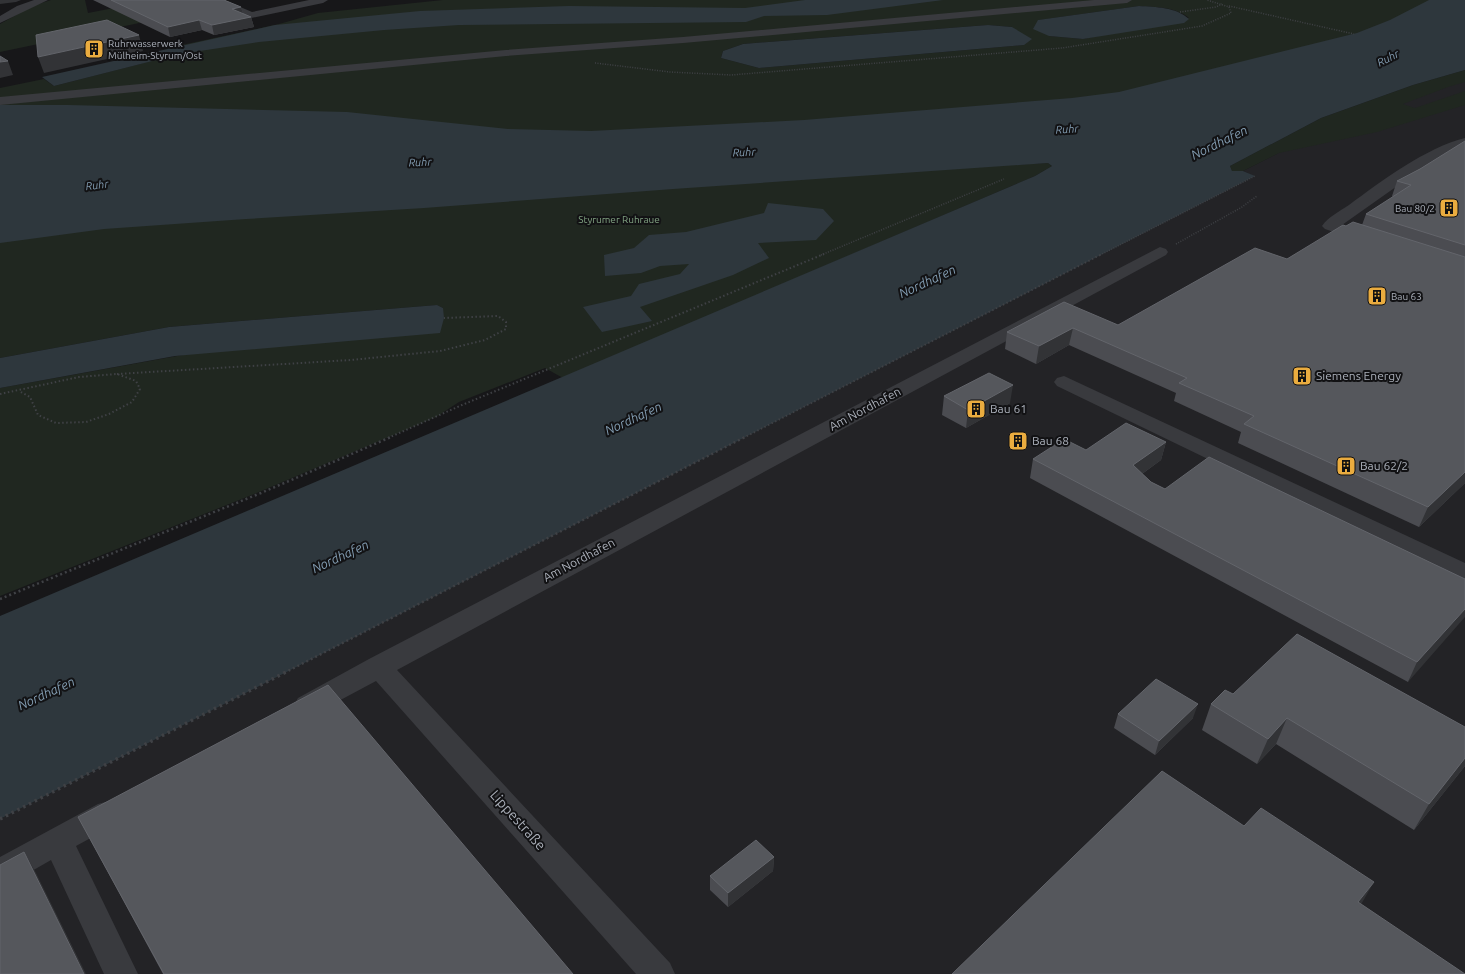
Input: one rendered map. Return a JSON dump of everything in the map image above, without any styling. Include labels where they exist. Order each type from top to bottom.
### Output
[{"type":"street","points":[[0,20],[21,8],[43,0]]},
{"type":"street","points":[[216,0],[251,15],[323,0]]},
{"type":"street","points":[[0,101],[482,55],[683,40],[1127,0]]},
{"type":"street","points":[[1383,244],[1330,226],[1374,193],[1427,160],[1440,152],[1465,142]]},
{"type":"street","name":"Am Nordhafen","points":[[288,716],[378,666],[1160,252]]},
{"type":"street","points":[[1064,382],[1465,573]]},
{"type":"street","name":"Lippestraße","points":[[378,666],[658,974]]},
{"type":"street","points":[[0,873],[128,804]]},
{"type":"street","points":[[58,842],[121,974]]},
{"type":"path","points":[[1207,0],[1354,34]]},
{"type":"path","points":[[1180,12],[1216,7],[1221,4]]},
{"type":"path","points":[[592,63],[670,72],[731,75],[1062,48],[1202,26],[1231,13],[1229,7],[1221,4]]},
{"type":"path","points":[[0,819],[1255,176]]},
{"type":"path","points":[[0,599],[261,493],[441,416],[462,405],[1004,179]]},
{"type":"path","points":[[1160,252],[1228,215],[1257,196]]},
{"type":"path","points":[[0,394],[79,377],[351,360],[440,351],[485,340],[506,329],[506,322],[498,316],[444,318]]},
{"type":"path","points":[[19,390],[30,397],[38,415],[56,423],[86,422],[109,414],[132,402],[140,389],[136,381],[117,374]]},
{"type":"shaded area","points":[[1465,80],[1465,974],[0,974],[0,819],[1254,176],[1243,171],[1335,124]]},
{"type":"green space","points":[[51,0],[85,0],[88,13],[129,5],[144,22],[0,52],[0,24],[32,6]]},
{"type":"green space","name":"Styrumer Ruhraue","points":[[443,0],[1465,0],[1012,165],[1048,163],[1052,166],[1035,176],[563,378],[545,368],[459,402],[436,417],[259,492],[0,596],[0,388],[443,308],[437,305],[169,327],[0,358],[0,88],[44,79],[54,86],[179,54],[168,48],[279,24],[318,13]],"holes":[[[1139,6],[1159,7],[1172,10],[1184,14],[1189,18],[1083,39],[1049,36],[1039,20]],[[988,25],[1012,27],[1024,45],[759,68],[721,58],[723,51],[743,44]]]},
{"type":"green space","points":[[1465,70],[1465,82],[1403,104],[1415,108],[1465,91],[1465,105],[1377,132],[1279,153],[1243,171],[1232,171],[1230,166],[1321,118],[1413,85]]},
{"type":"water","points":[[805,0],[943,0],[827,15],[764,16],[746,22],[459,25],[384,30],[259,42],[180,54],[54,86],[42,77],[275,25],[420,11],[569,6],[745,8]]},
{"type":"water","points":[[1429,0],[1465,0],[1465,70],[1413,85],[1321,118],[1230,166],[1232,171],[1243,171],[1255,176],[0,819],[0,616],[1035,176],[1052,166],[1048,163],[424,208],[104,229],[0,243],[0,105],[68,105],[347,112],[508,129],[591,131],[804,120],[1072,98],[1119,92],[1357,33],[1390,20]]},
{"type":"water","points":[[1139,6],[1159,7],[1172,10],[1189,19],[1184,23],[1083,39],[1049,36],[1033,29],[1038,20]]},
{"type":"water","points":[[988,25],[1012,27],[1032,39],[1024,45],[759,68],[721,58],[723,51],[743,44]]},
{"type":"water","points":[[768,203],[823,209],[834,221],[816,240],[758,243],[769,258],[733,275],[640,307],[652,321],[602,332],[583,307],[631,296],[639,284],[680,274],[689,264],[660,266],[641,273],[605,276],[604,255],[634,248],[649,235],[686,232],[764,213]]},
{"type":"water","points":[[437,305],[443,308],[444,318],[440,333],[175,356],[0,388],[0,358],[169,327]]},
{"type":"building","points":[[111,0],[224,0],[241,7],[232,9],[251,17],[212,25],[199,20],[168,27]]},
{"type":"building","points":[[107,20],[139,35],[38,57],[36,35]]},
{"type":"building","points":[[0,56],[8,61],[0,62]]},
{"type":"building","points":[[1465,141],[1465,245],[1366,214],[1411,185],[1397,181],[1420,169]]},
{"type":"building","name":"Siemens Energy","points":[[1353,222],[1465,257],[1465,472],[1428,507],[1244,424],[1254,416],[1179,383],[1187,378],[1073,328],[1039,346],[1007,332],[1064,302],[1118,325],[1255,248],[1287,259],[1343,225],[1346,226]]},
{"type":"building","points":[[989,373],[1013,385],[968,410],[944,396]]},
{"type":"building","points":[[1126,423],[1166,442],[1133,465],[1151,482],[1165,489],[1209,457],[1465,579],[1465,609],[1417,662],[1033,459],[1064,439],[1086,450]]},
{"type":"building","points":[[1297,634],[1465,727],[1465,758],[1429,804],[1287,718],[1268,739],[1211,704],[1225,690],[1233,694]]},
{"type":"building","points":[[1156,679],[1198,704],[1159,741],[1118,714]]},
{"type":"building","points":[[328,685],[573,974],[164,974],[78,817]]},
{"type":"building","points":[[1162,771],[1244,826],[1261,808],[1374,882],[1358,902],[1465,974],[952,974]]},
{"type":"building","points":[[756,840],[774,857],[728,893],[710,876]]},
{"type":"building","points":[[24,852],[84,974],[0,974],[0,865]]},
{"type":"place","name":"Ruhrwasserwerk Mülheim-Styrum/Ost","points":[[94,49]]},
{"type":"place","name":"Bau 80/2","points":[[1449,208]]},
{"type":"place","name":"Bau 63","points":[[1377,296]]},
{"type":"place","name":"Siemens Energy","points":[[1302,376]]},
{"type":"place","name":"Bau 61","points":[[976,409]]},
{"type":"place","name":"Bau 68","points":[[1018,441]]},
{"type":"place","name":"Bau 62/2","points":[[1346,466]]},
{"type":"water label","name":"Ruhr","points":[[1388,58]]},
{"type":"water label","name":"Ruhr","points":[[1067,129]]},
{"type":"water label","name":"Nordhafen","points":[[1219,142]]},
{"type":"water label","name":"Ruhr","points":[[744,152]]},
{"type":"water label","name":"Ruhr","points":[[420,162]]},
{"type":"water label","name":"Ruhr","points":[[97,185]]},
{"type":"water label","name":"Nordhafen","points":[[927,281]]},
{"type":"water label","name":"Nordhafen","points":[[633,418]]},
{"type":"water label","name":"Nordhafen","points":[[340,556]]},
{"type":"water label","name":"Nordhafen","points":[[46,693]]}]
